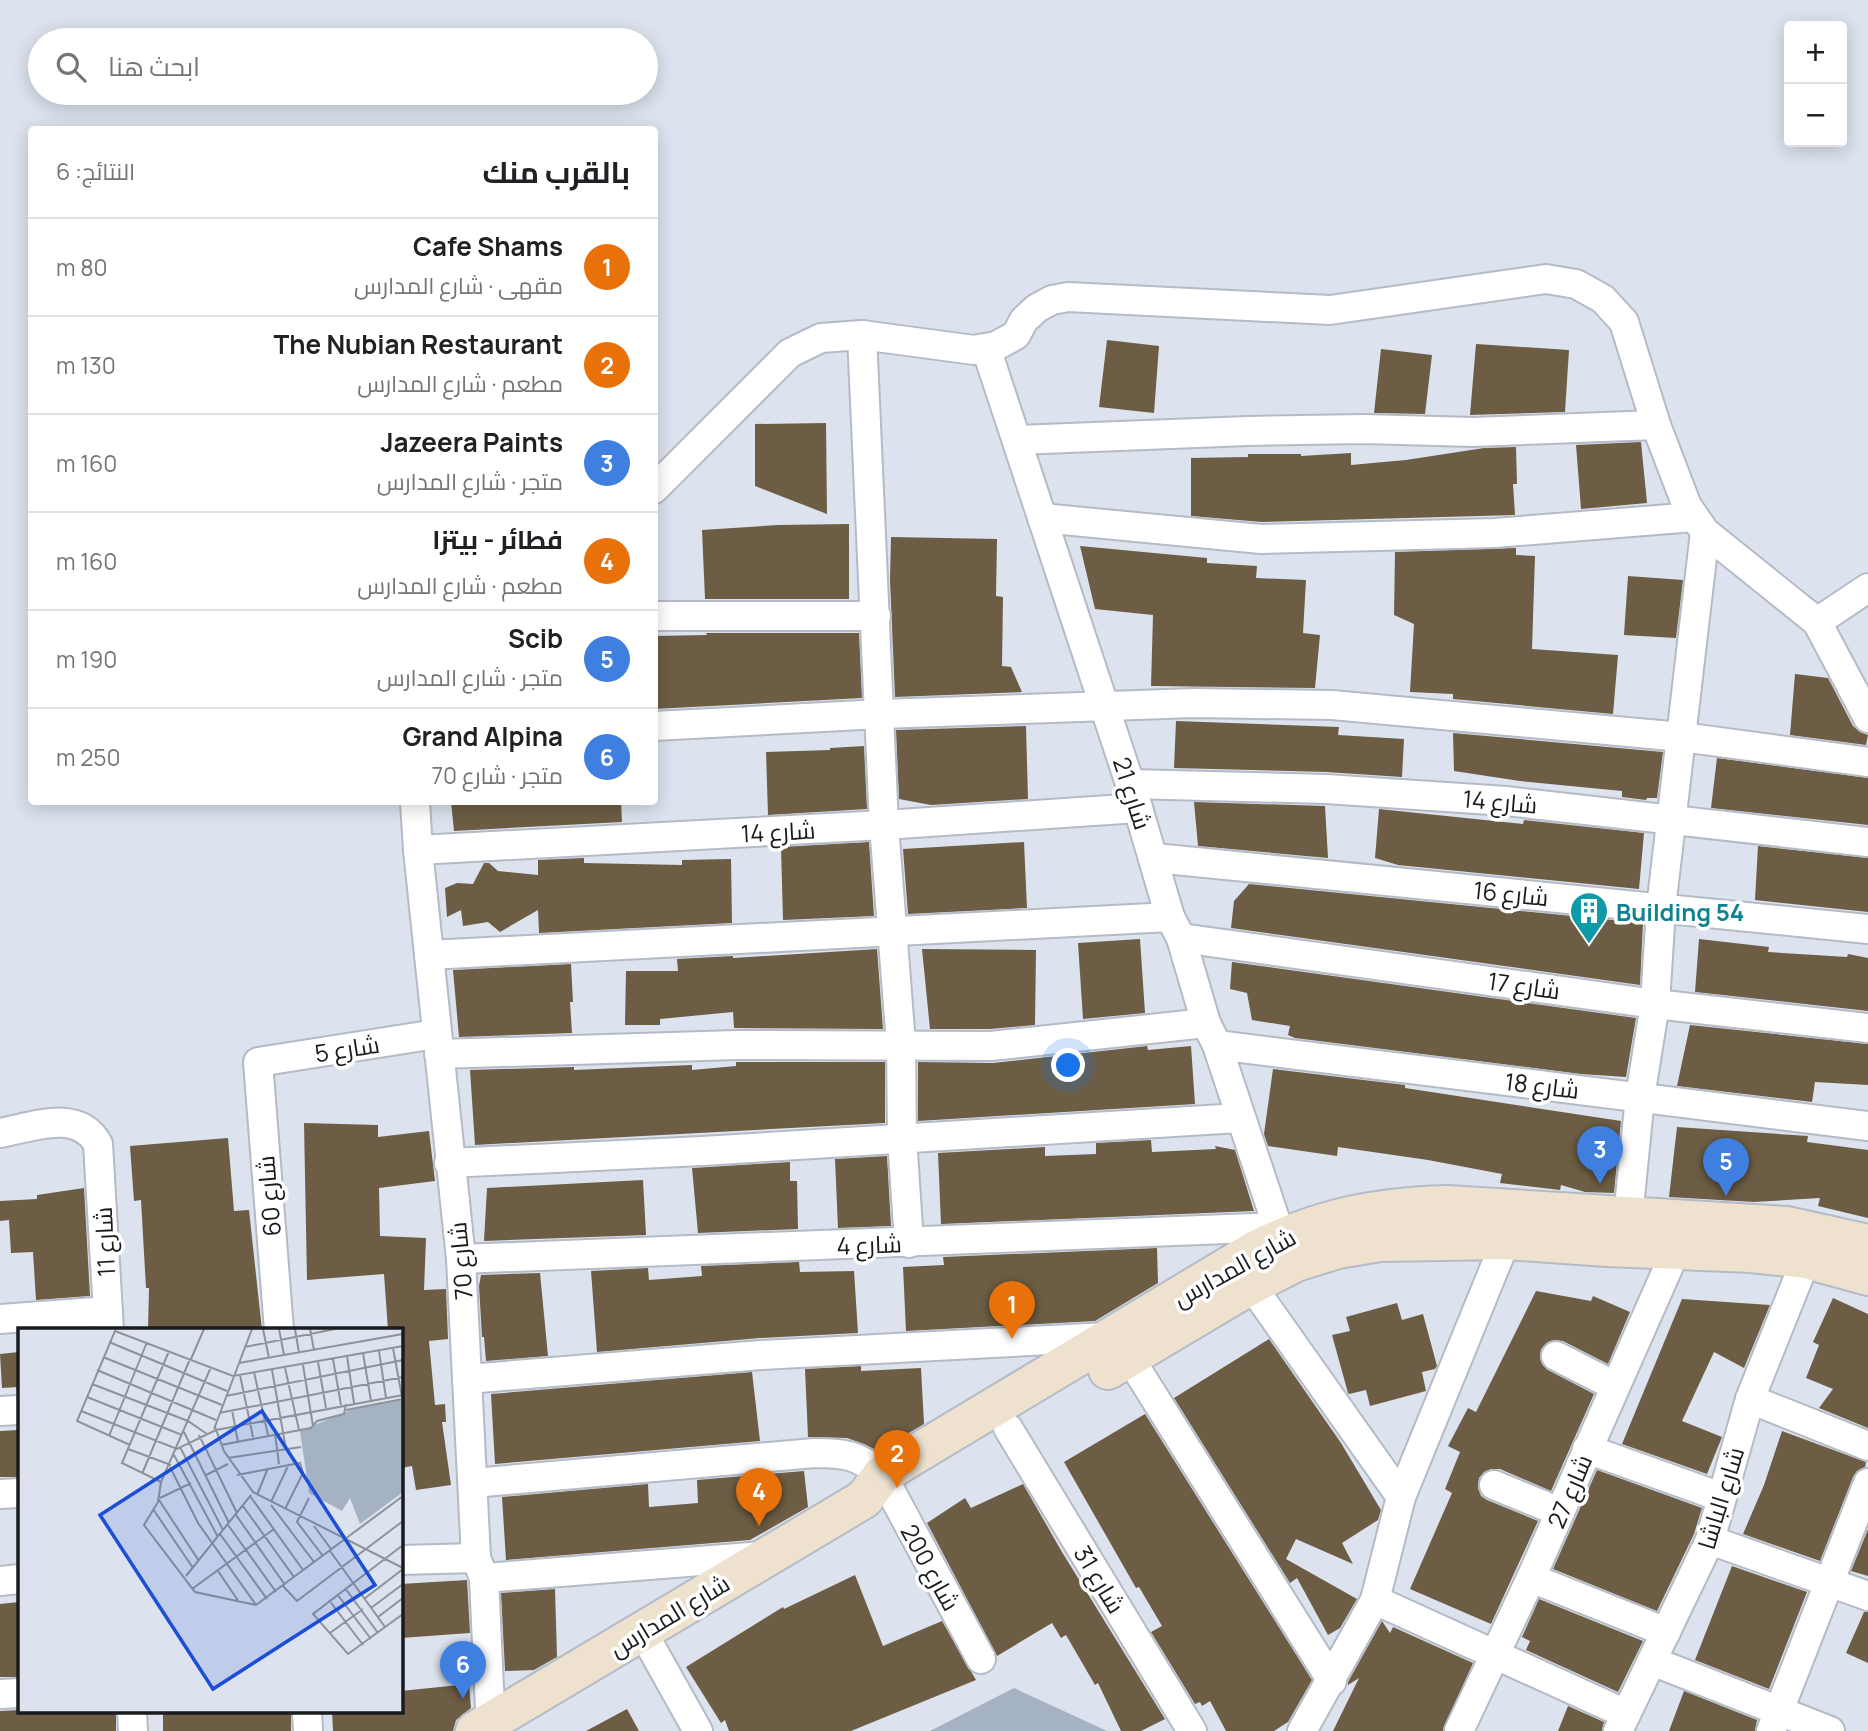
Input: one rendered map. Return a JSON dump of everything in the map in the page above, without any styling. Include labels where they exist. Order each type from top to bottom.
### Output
[{"type":"street","points":[[658,485],[790,353],[821,338],[862,335],[974,350],[996,346],[1016,335],[1024,320],[1037,309],[1052,300],[1068,297],[1330,310],[1546,279],[1576,284],[1603,299],[1623,322],[1656,425],[1687,506],[1700,525],[1817,622],[1868,718]]},
{"type":"street","points":[[862,335],[884,825],[901,1044],[902,1137],[909,1243]]},
{"type":"street","name":"شارع 21","points":[[986,348],[1211,1034],[1280,1232]]},
{"type":"street","points":[[1017,440],[1274,431],[1364,429],[1473,432],[1656,425]]},
{"type":"street","points":[[1042,517],[1261,539],[1700,525]]},
{"type":"street","points":[[1628,1217],[1640,1097],[1655,1004],[1661,908],[1682,737],[1700,525]]},
{"type":"street","points":[[1817,622],[1868,588]]},
{"type":"street","points":[[658,616],[876,615]]},
{"type":"street","points":[[658,726],[881,714],[1194,703],[1332,705],[1682,737],[1868,762]]},
{"type":"street","name":"شارع 14","points":[[418,850],[884,825],[1134,796],[1326,789],[1506,801],[1868,842]]},
{"type":"street","name":"شارع 70","points":[[415,805],[449,1163],[461,1259],[480,1568],[485,1728]]},
{"type":"street","name":"شارع 16","points":[[1155,858],[1868,929]]},
{"type":"street","name":"شارع 17","points":[[429,955],[893,931],[1176,927],[1655,1004],[1868,1028]]},
{"type":"street","name":"شارع 18","points":[[901,1044],[991,1046],[1211,1034],[1640,1097],[1868,1126]]},
{"type":"street","name":"شارع 5","points":[[258,1062],[438,1044],[901,1044]]},
{"type":"street","name":"شارع 60","points":[[258,1062],[279,1328]]},
{"type":"street","points":[[449,1163],[702,1151],[1239,1118]]},
{"type":"street","name":"شارع 11","points":[[0,1133],[71,1122],[80,1125],[93,1136],[100,1153],[108,1321]]},
{"type":"street","name":"شارع المدارس","points":[[879,1490],[1008,1428],[1280,1232],[1348,1215],[1397,1206],[1447,1205],[1498,1224],[1676,1250],[1751,1252],[1806,1259],[1868,1276]]},
{"type":"street","name":"شارع المدارس","points":[[485,1728],[642,1631],[1119,1347],[1296,1262],[1338,1249],[1380,1242],[1424,1240],[1498,1224],[1628,1217],[1787,1226],[1868,1244]]},
{"type":"street","points":[[1302,1731],[1375,1600],[1401,1497],[1498,1224]]},
{"type":"street","name":"شارع 4","points":[[461,1259],[1280,1232]]},
{"type":"street","name":"شارع 27","points":[[1463,1730],[1676,1250]]},
{"type":"street","name":"شارع الباشا","points":[[1622,1722],[1710,1540],[1750,1399],[1806,1259]]},
{"type":"street","points":[[1251,1285],[1401,1497]]},
{"type":"street","points":[[0,1319],[108,1321]]},
{"type":"street","points":[[467,1379],[761,1355],[1119,1347],[1332,1681]]},
{"type":"street","points":[[1556,1356],[1615,1386]]},
{"type":"street","points":[[1750,1399],[1868,1446]]},
{"type":"street","points":[[0,1411],[18,1410]]},
{"type":"street","name":"شارع 31","points":[[1008,1428],[1192,1731]]},
{"type":"street","points":[[1587,1449],[1721,1497]]},
{"type":"street","points":[[473,1483],[814,1453],[848,1454],[865,1461],[879,1490]]},
{"type":"street","points":[[1775,1721],[1868,1483]]},
{"type":"street","points":[[1494,1485],[1560,1512]]},
{"type":"street","name":"شارع 200","points":[[879,1490],[981,1659]]},
{"type":"street","points":[[0,1494],[18,1493]]},
{"type":"street","points":[[1710,1540],[1868,1596]]},
{"type":"street","points":[[402,1560],[480,1568],[769,1555]]},
{"type":"street","points":[[1531,1578],[1666,1632]]},
{"type":"street","points":[[0,1581],[18,1579]]},
{"type":"street","points":[[1375,1600],[1495,1655],[1622,1722]]},
{"type":"street","points":[[642,1631],[698,1731]]},
{"type":"street","points":[[1652,1661],[1775,1721],[1830,1731]]},
{"type":"street","points":[[0,1694],[18,1693]]},
{"type":"shaded area","points":[[1014,1688],[1107,1731],[930,1731]]},
{"type":"building","points":[[1107,340],[1159,346],[1154,413],[1099,407]]},
{"type":"building","points":[[1476,344],[1569,350],[1565,412],[1470,415]]},
{"type":"building","points":[[1381,349],[1432,355],[1425,414],[1374,413]]},
{"type":"building","points":[[826,423],[827,514],[755,486],[755,424]]},
{"type":"building","points":[[1641,442],[1647,503],[1581,509],[1576,445]]},
{"type":"building","points":[[1516,447],[1517,484],[1513,484],[1515,515],[1262,522],[1191,516],[1191,458],[1248,457],[1248,454],[1301,456],[1351,453],[1351,465],[1484,448]]},
{"type":"building","points":[[849,524],[849,599],[705,599],[702,530]]},
{"type":"building","points":[[891,537],[997,539],[996,596],[1003,597],[1002,666],[1011,667],[1022,692],[895,697]]},
{"type":"building","points":[[1080,546],[1207,558],[1207,563],[1257,566],[1256,578],[1306,580],[1303,633],[1320,635],[1315,688],[1151,686],[1153,615],[1095,609]]},
{"type":"building","points":[[1516,548],[1516,555],[1535,556],[1532,649],[1618,655],[1613,714],[1453,699],[1453,694],[1410,692],[1414,624],[1394,615],[1395,552]]},
{"type":"building","points":[[1628,576],[1683,580],[1676,638],[1624,635]]},
{"type":"building","points":[[706,633],[859,633],[862,698],[658,709],[658,636],[707,635]]},
{"type":"building","points":[[1795,674],[1828,678],[1853,726],[1868,735],[1866,745],[1790,735]]},
{"type":"building","points":[[1176,721],[1339,727],[1338,735],[1404,739],[1402,777],[1174,768]]},
{"type":"building","points":[[1026,726],[1028,799],[931,805],[899,799],[896,730]]},
{"type":"building","points":[[1453,733],[1663,752],[1657,798],[1646,800],[1622,797],[1622,791],[1520,781],[1454,771]]},
{"type":"building","points":[[864,746],[867,809],[768,815],[766,752]]},
{"type":"building","points":[[1717,758],[1868,778],[1868,825],[1711,808]]},
{"type":"building","points":[[1194,802],[1325,806],[1328,858],[1198,846]]},
{"type":"building","points":[[451,805],[621,805],[622,822],[454,831]]},
{"type":"building","points":[[1379,809],[1523,824],[1524,820],[1644,833],[1639,889],[1398,865],[1375,858]]},
{"type":"building","points":[[869,842],[874,916],[783,920],[781,847]]},
{"type":"building","points":[[1024,842],[1027,908],[908,914],[903,849]]},
{"type":"building","points":[[1758,846],[1868,858],[1868,912],[1755,900]]},
{"type":"building","points":[[584,858],[584,863],[682,865],[682,860],[731,859],[732,923],[539,933],[538,910],[500,932],[488,922],[463,926],[461,910],[447,917],[445,888],[457,883],[473,884],[484,863],[489,863],[498,871],[538,875],[538,860]]},
{"type":"building","points":[[1249,884],[1643,923],[1640,985],[1231,928],[1234,901]]},
{"type":"building","points":[[1140,939],[1145,1013],[1083,1019],[1078,943]]},
{"type":"building","points":[[1699,939],[1769,947],[1768,952],[1847,957],[1848,954],[1868,958],[1868,1011],[1695,992]]},
{"type":"building","points":[[877,949],[883,1029],[734,1028],[733,1012],[660,1019],[660,1025],[625,1025],[626,971],[678,971],[677,959]]},
{"type":"building","points":[[922,949],[1036,950],[1035,1025],[990,1029],[930,1029]]},
{"type":"building","points":[[1232,962],[1636,1018],[1626,1077],[1581,1074],[1295,1038],[1288,1035],[1290,1026],[1252,1020],[1247,993],[1230,989]]},
{"type":"building","points":[[571,964],[572,1033],[459,1037],[453,970]]},
{"type":"building","points":[[1690,1025],[1868,1044],[1868,1085],[1815,1082],[1812,1102],[1677,1086]]},
{"type":"building","points":[[1147,1046],[1148,1050],[1191,1046],[1195,1104],[918,1121],[918,1062],[993,1063]]},
{"type":"building","points":[[736,1062],[885,1062],[885,1123],[475,1145],[470,1070],[574,1067],[574,1070],[692,1065],[692,1070],[736,1066]]},
{"type":"building","points":[[1273,1069],[1405,1085],[1405,1088],[1621,1121],[1614,1193],[1585,1192],[1561,1185],[1560,1190],[1500,1183],[1502,1174],[1338,1147],[1337,1156],[1268,1146],[1264,1134]]},
{"type":"building","points":[[304,1123],[378,1125],[378,1137],[429,1131],[435,1181],[379,1188],[380,1236],[426,1238],[424,1290],[446,1289],[448,1339],[429,1341],[435,1405],[445,1404],[446,1422],[442,1422],[451,1485],[416,1490],[412,1466],[402,1468],[402,1328],[388,1328],[384,1274],[307,1280]]},
{"type":"building","points":[[1677,1127],[1808,1136],[1807,1142],[1868,1150],[1868,1218],[1818,1206],[1820,1198],[1754,1202],[1669,1197]]},
{"type":"building","points":[[228,1138],[234,1211],[249,1210],[262,1328],[148,1328],[149,1288],[146,1288],[141,1200],[134,1201],[130,1146]]},
{"type":"building","points":[[1151,1140],[1152,1152],[1216,1149],[1215,1146],[1235,1150],[1254,1211],[941,1224],[938,1153],[1045,1147],[1045,1156],[1096,1154],[1096,1143]]},
{"type":"building","points":[[887,1156],[891,1226],[838,1228],[835,1159]]},
{"type":"building","points":[[790,1162],[790,1181],[797,1181],[798,1229],[698,1233],[692,1168]]},
{"type":"building","points":[[643,1180],[646,1235],[484,1241],[487,1188]]},
{"type":"building","points":[[84,1188],[90,1296],[36,1300],[33,1252],[11,1253],[9,1220],[0,1221],[0,1201],[37,1199],[37,1195]]},
{"type":"building","points":[[1157,1248],[1158,1283],[1095,1321],[906,1331],[903,1267],[944,1265],[943,1257]]},
{"type":"building","points":[[799,1262],[800,1272],[854,1271],[858,1333],[760,1338],[597,1352],[591,1271],[648,1268],[649,1280],[702,1276],[701,1266]]},
{"type":"building","points":[[540,1273],[548,1356],[486,1361],[479,1286],[481,1275]]},
{"type":"building","points":[[1536,1291],[1591,1301],[1593,1296],[1630,1312],[1608,1364],[1563,1341],[1548,1342],[1541,1349],[1542,1364],[1548,1370],[1594,1394],[1551,1491],[1500,1469],[1484,1472],[1479,1478],[1481,1496],[1538,1521],[1491,1624],[1410,1589],[1452,1493],[1445,1489],[1460,1452],[1448,1446],[1468,1408],[1476,1412]]},
{"type":"building","points":[[1833,1298],[1868,1314],[1868,1428],[1819,1408],[1833,1389],[1806,1378],[1819,1345],[1813,1342]]},
{"type":"building","points":[[1682,1299],[1770,1305],[1744,1368],[1714,1352],[1682,1421],[1722,1437],[1707,1474],[1622,1444]]},
{"type":"building","points":[[1397,1303],[1402,1320],[1423,1314],[1437,1366],[1422,1372],[1426,1391],[1370,1406],[1366,1390],[1348,1393],[1332,1335],[1350,1331],[1346,1317]]},
{"type":"building","points":[[1269,1339],[1341,1443],[1381,1510],[1378,1520],[1342,1543],[1353,1564],[1296,1539],[1286,1559],[1357,1599],[1340,1628],[1328,1635],[1297,1578],[1290,1583],[1174,1398]]},
{"type":"building","points":[[18,1352],[18,1387],[2,1388],[0,1354]]},
{"type":"building","points":[[861,1366],[861,1371],[921,1368],[924,1424],[878,1451],[847,1438],[808,1437],[805,1369]]},
{"type":"building","points":[[752,1372],[760,1441],[495,1464],[491,1394]]},
{"type":"building","points":[[1145,1414],[1312,1680],[1288,1722],[1274,1731],[1226,1731],[1210,1701],[1202,1706],[1200,1702],[1195,1704],[1151,1632],[1162,1626],[1139,1587],[1136,1588],[1064,1462]]},
{"type":"building","points":[[18,1430],[18,1477],[0,1477],[0,1431]]},
{"type":"building","points":[[1782,1431],[1866,1462],[1865,1467],[1853,1477],[1820,1561],[1743,1534],[1764,1485]]},
{"type":"building","points":[[1597,1470],[1702,1508],[1694,1534],[1657,1611],[1553,1569]]},
{"type":"building","points":[[804,1471],[808,1507],[750,1540],[506,1560],[502,1497],[648,1484],[649,1507],[698,1503],[697,1480]]},
{"type":"building","points":[[1023,1484],[1165,1719],[1141,1731],[1121,1731],[1098,1683],[1095,1685],[1066,1635],[1061,1638],[1052,1623],[997,1656],[927,1523],[965,1498],[971,1508]]},
{"type":"building","points":[[1868,1529],[1868,1576],[1851,1571]]},
{"type":"building","points":[[1732,1566],[1807,1592],[1769,1689],[1695,1660]]},
{"type":"building","points":[[855,1575],[883,1646],[942,1621],[976,1680],[851,1731],[729,1731],[725,1720],[721,1723],[686,1667],[783,1607],[784,1609]]},
{"type":"building","points":[[467,1580],[470,1633],[402,1638],[402,1584]]},
{"type":"building","points":[[555,1589],[557,1657],[534,1670],[505,1671],[501,1593]]},
{"type":"building","points":[[1539,1599],[1643,1641],[1618,1692],[1526,1650],[1530,1641],[1522,1637]]},
{"type":"building","points":[[18,1602],[18,1677],[0,1677],[0,1604]]},
{"type":"building","points":[[1864,1612],[1868,1612],[1868,1663],[1846,1653]]},
{"type":"building","points":[[1382,1621],[1390,1633],[1393,1627],[1473,1663],[1443,1731],[1333,1731],[1359,1678],[1348,1685],[1348,1682]]},
{"type":"building","points":[[469,1684],[471,1708],[456,1720],[453,1731],[333,1731],[332,1714],[402,1714],[402,1691]]},
{"type":"building","points":[[1684,1691],[1757,1720],[1755,1731],[1669,1731]]},
{"type":"building","points":[[1568,1706],[1604,1722],[1602,1731],[1558,1731]]},
{"type":"building","points":[[627,1709],[639,1731],[586,1731]]},
{"type":"building","points":[[18,1710],[18,1714],[116,1714],[116,1731],[0,1731],[0,1711]]},
{"type":"building","points":[[163,1714],[291,1714],[291,1731],[163,1731]]},
{"type":"place","name":"Building 54","points":[[1589,945]]},
{"type":"place","name":"Jazeera Paints","points":[[1600,1184]]},
{"type":"place","name":"Scib","points":[[1726,1196]]},
{"type":"place","name":"Cafe Shams","points":[[1012,1339]]},
{"type":"place","name":"The Nubian Restaurant","points":[[897,1488]]},
{"type":"place","name":"فطائر - بيتزا","points":[[759,1526]]},
{"type":"place","name":"Grand Alpina","points":[[463,1699]]}]
